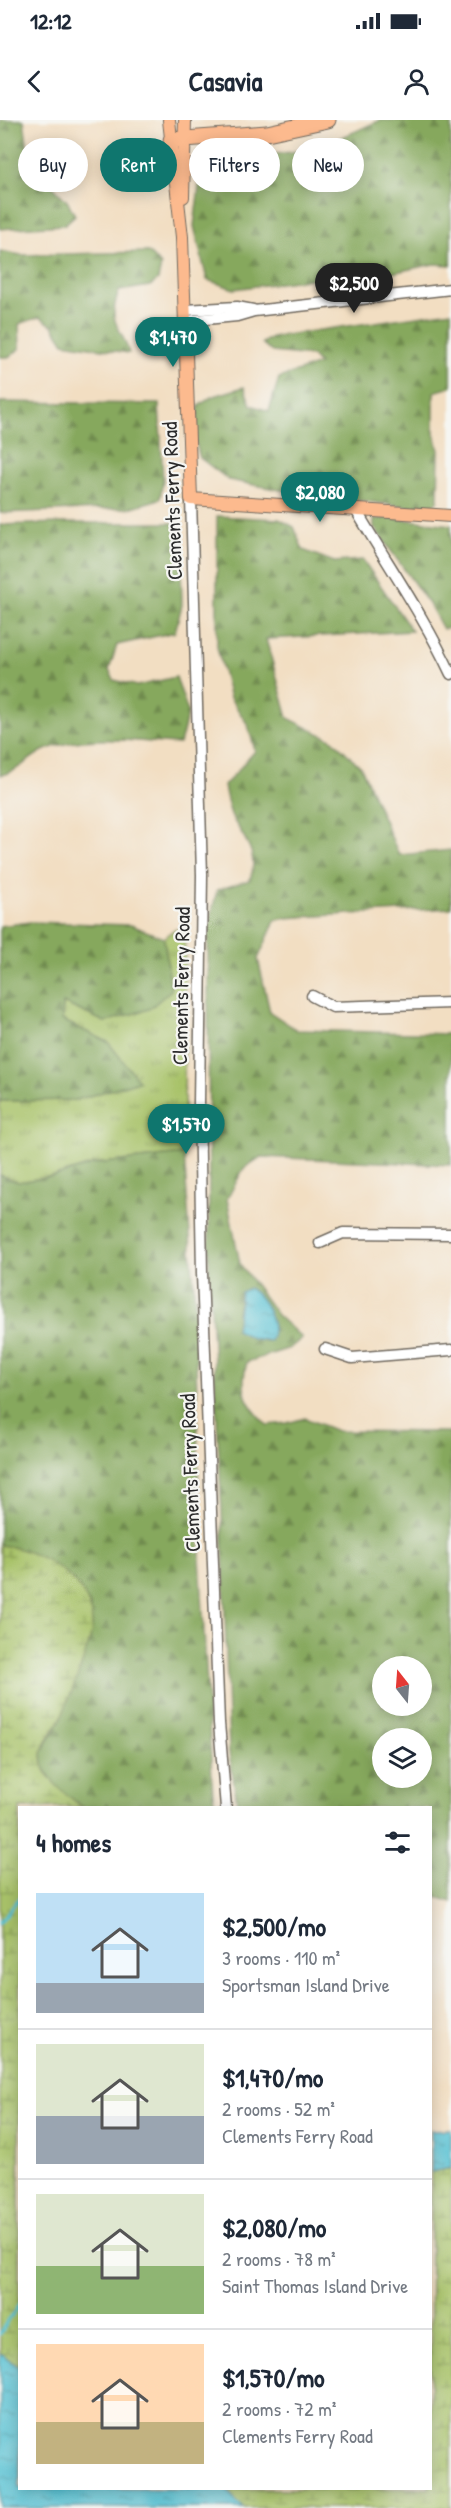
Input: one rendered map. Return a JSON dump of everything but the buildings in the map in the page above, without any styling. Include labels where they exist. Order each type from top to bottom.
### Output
[{"type":"highway","points":[[178,140],[267,133],[328,120]]},
{"type":"main road","name":"Clements Ferry Road","points":[[169,120],[178,140]]},
{"type":"main road","name":"Clements Ferry Road","points":[[185,120],[178,140],[190,499]]},
{"type":"main road","points":[[190,499],[451,516]]},
{"type":"street","points":[[185,316],[237,307],[254,310],[451,290]]},
{"type":"street","name":"Clements Ferry Road","points":[[190,499],[202,874],[199,1103],[202,1274],[219,1723],[226,1806]]},
{"type":"street","points":[[356,510],[411,597],[451,674]]},
{"type":"street","points":[[312,996],[333,1007],[451,1003]]},
{"type":"street","points":[[320,1243],[343,1233],[451,1234]]},
{"type":"street","points":[[325,1349],[352,1358],[451,1350]]},
{"type":"green space","points":[[0,120],[24,120],[26,138],[18,138],[18,192],[58,192],[67,201],[75,215],[64,225],[0,229]]},
{"type":"green space","points":[[381,120],[451,120],[451,265],[434,264],[382,275],[319,278],[234,289],[207,280],[194,226],[198,192],[280,192],[280,153],[292,152],[292,192],[364,192],[364,138],[340,138]]},
{"type":"green space","points":[[0,251],[21,255],[148,252],[161,265],[158,280],[150,286],[119,291],[115,302],[114,318],[129,353],[64,343],[53,326],[40,317],[19,324],[20,348],[10,357],[0,357]]},
{"type":"green space","points":[[451,311],[451,387],[434,392],[434,433],[439,450],[438,501],[432,506],[410,507],[280,490],[229,480],[200,458],[194,437],[199,406],[211,397],[244,387],[251,405],[269,411],[279,378],[319,364],[312,356],[272,352],[262,343],[272,337]]},
{"type":"green space","points":[[0,402],[159,404],[163,480],[160,499],[129,508],[0,513]]},
{"type":"green space","points":[[217,516],[279,519],[294,527],[303,550],[334,562],[363,560],[412,631],[266,639],[288,718],[333,740],[361,767],[399,855],[451,850],[451,908],[284,918],[275,921],[258,959],[270,1012],[297,1030],[451,1034],[451,1165],[261,1157],[244,1168],[227,1199],[240,1264],[277,1315],[302,1338],[290,1348],[247,1362],[244,1382],[246,1397],[254,1411],[267,1425],[305,1418],[337,1431],[451,1432],[451,1902],[432,1895],[432,1806],[238,1806],[229,1753],[222,1513],[209,1270],[208,928],[217,890],[250,880],[252,871],[250,848],[231,815],[224,786],[255,751],[248,725],[230,698],[217,647]],"holes":[[[249,1288],[266,1341],[252,1338],[237,1313],[241,1293]]]},
{"type":"green space","points":[[392,518],[451,525],[451,628],[443,629],[429,604],[374,527],[374,519]]},
{"type":"green space","points":[[180,523],[182,605],[175,632],[117,645],[109,670],[114,680],[137,686],[176,677],[188,712],[180,744],[112,740],[77,742],[45,750],[18,768],[0,775],[0,525]]},
{"type":"green space","points":[[30,922],[131,925],[164,938],[171,990],[149,1009],[105,1022],[63,1003],[62,1020],[108,1042],[139,1081],[76,1100],[0,1101],[0,926]]},
{"type":"green space","points":[[181,928],[185,933],[184,1154],[95,1164],[55,1176],[18,1182],[0,1175],[0,1101],[76,1100],[138,1081],[108,1042],[62,1020],[63,1003],[105,1022],[171,990],[164,938],[172,931]]},
{"type":"green space","points":[[184,1154],[195,1303],[200,1557],[213,1796],[216,1806],[81,1806],[57,1788],[43,1766],[42,1752],[61,1718],[86,1649],[92,1628],[90,1605],[79,1587],[0,1545],[0,1175],[18,1182],[55,1176],[95,1164]]},
{"type":"green space","points":[[0,1545],[32,1553],[62,1570],[84,1595],[90,1610],[92,1626],[84,1658],[69,1699],[42,1754],[43,1763],[50,1778],[81,1806],[18,1806],[18,2366],[0,2353]]},
{"type":"green space","points":[[451,2168],[451,2508],[244,2508],[226,2490],[432,2490],[432,2172]]},
{"type":"water","points":[[249,1288],[265,1304],[271,1319],[273,1327],[270,1341],[252,1338],[236,1330],[241,1292]]},
{"type":"water","points":[[451,2129],[451,2168],[432,2172],[432,2130]]},
{"type":"water","points":[[0,2353],[18,2366],[18,2490],[226,2490],[244,2508],[0,2508]]},
{"type":"waterway","points":[[0,1922],[18,1899]]},
{"type":"waterway","points":[[0,2334],[18,2306]]}]
